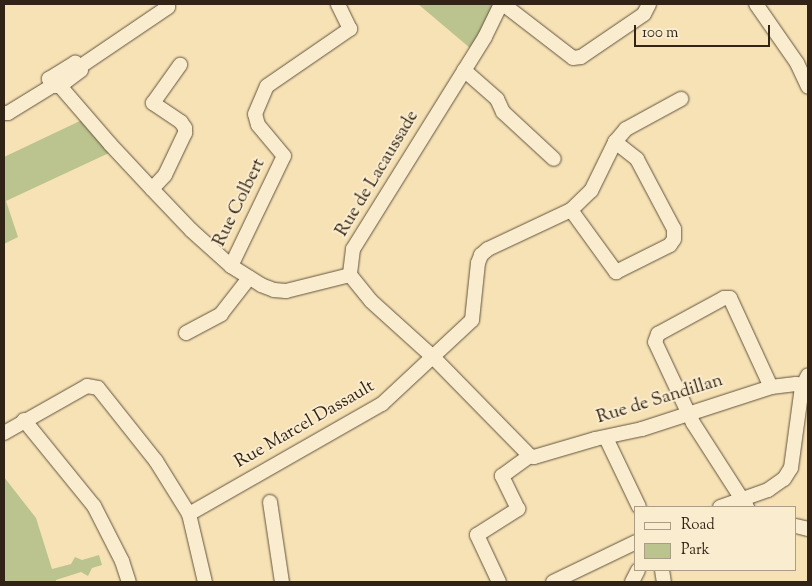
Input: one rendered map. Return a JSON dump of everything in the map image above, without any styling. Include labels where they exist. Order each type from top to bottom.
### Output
[{"type":"street","name":"Rue Colbert","points":[[231,266],[284,156],[258,125],[255,114],[268,86],[350,30],[338,4]]},
{"type":"street","points":[[502,4],[573,58],[581,57],[644,14],[649,4]]},
{"type":"street","name":"Rue de Lacaussade","points":[[350,275],[353,249],[485,37],[502,4]]},
{"type":"street","points":[[756,4],[797,63],[808,87]]},
{"type":"street","points":[[4,113],[56,86],[81,70],[81,66],[167,5]]},
{"type":"street","points":[[152,189],[165,175],[185,133],[185,128],[180,122],[153,103],[180,65]]},
{"type":"street","points":[[464,70],[497,99],[503,112],[554,159]]},
{"type":"street","points":[[56,86],[191,230],[231,266],[249,278],[274,290],[286,291],[350,275],[371,301],[434,358],[530,456],[502,476],[518,509],[477,535],[490,575],[499,582]]},
{"type":"street","points":[[615,142],[637,159],[674,229],[674,239],[670,245],[616,272],[570,210],[591,191],[615,142],[626,129],[680,98]]},
{"type":"street","name":"Rue Marcel Dassault","points":[[188,514],[382,404],[434,358],[472,320],[478,263],[481,255],[488,249],[570,210]]},
{"type":"street","points":[[186,333],[221,314],[249,278]]},
{"type":"street","points":[[745,504],[716,462],[689,413],[655,342],[658,334],[724,298],[730,298],[770,387]]},
{"type":"street","points":[[728,506],[745,504],[778,484],[791,468],[806,383]]},
{"type":"street","name":"Rue de Sandillan","points":[[530,456],[534,457],[642,429],[770,387],[806,383]]},
{"type":"street","points":[[4,433],[87,386],[98,388],[156,461],[188,514],[205,582]]},
{"type":"street","points":[[24,420],[94,506],[122,561],[128,582]]},
{"type":"street","points":[[606,438],[639,506]]},
{"type":"street","points":[[270,502],[282,582]]},
{"type":"street","points":[[553,582],[634,543]]},
{"type":"green space","points":[[418,4],[493,4],[487,21],[470,48]]},
{"type":"green space","points":[[82,120],[109,153],[6,201],[18,237],[4,244],[4,157]]},
{"type":"green space","points":[[4,477],[36,518],[52,569],[71,564],[75,557],[82,560],[99,555],[102,565],[92,568],[88,576],[81,572],[56,580],[56,582],[4,582]]}]
